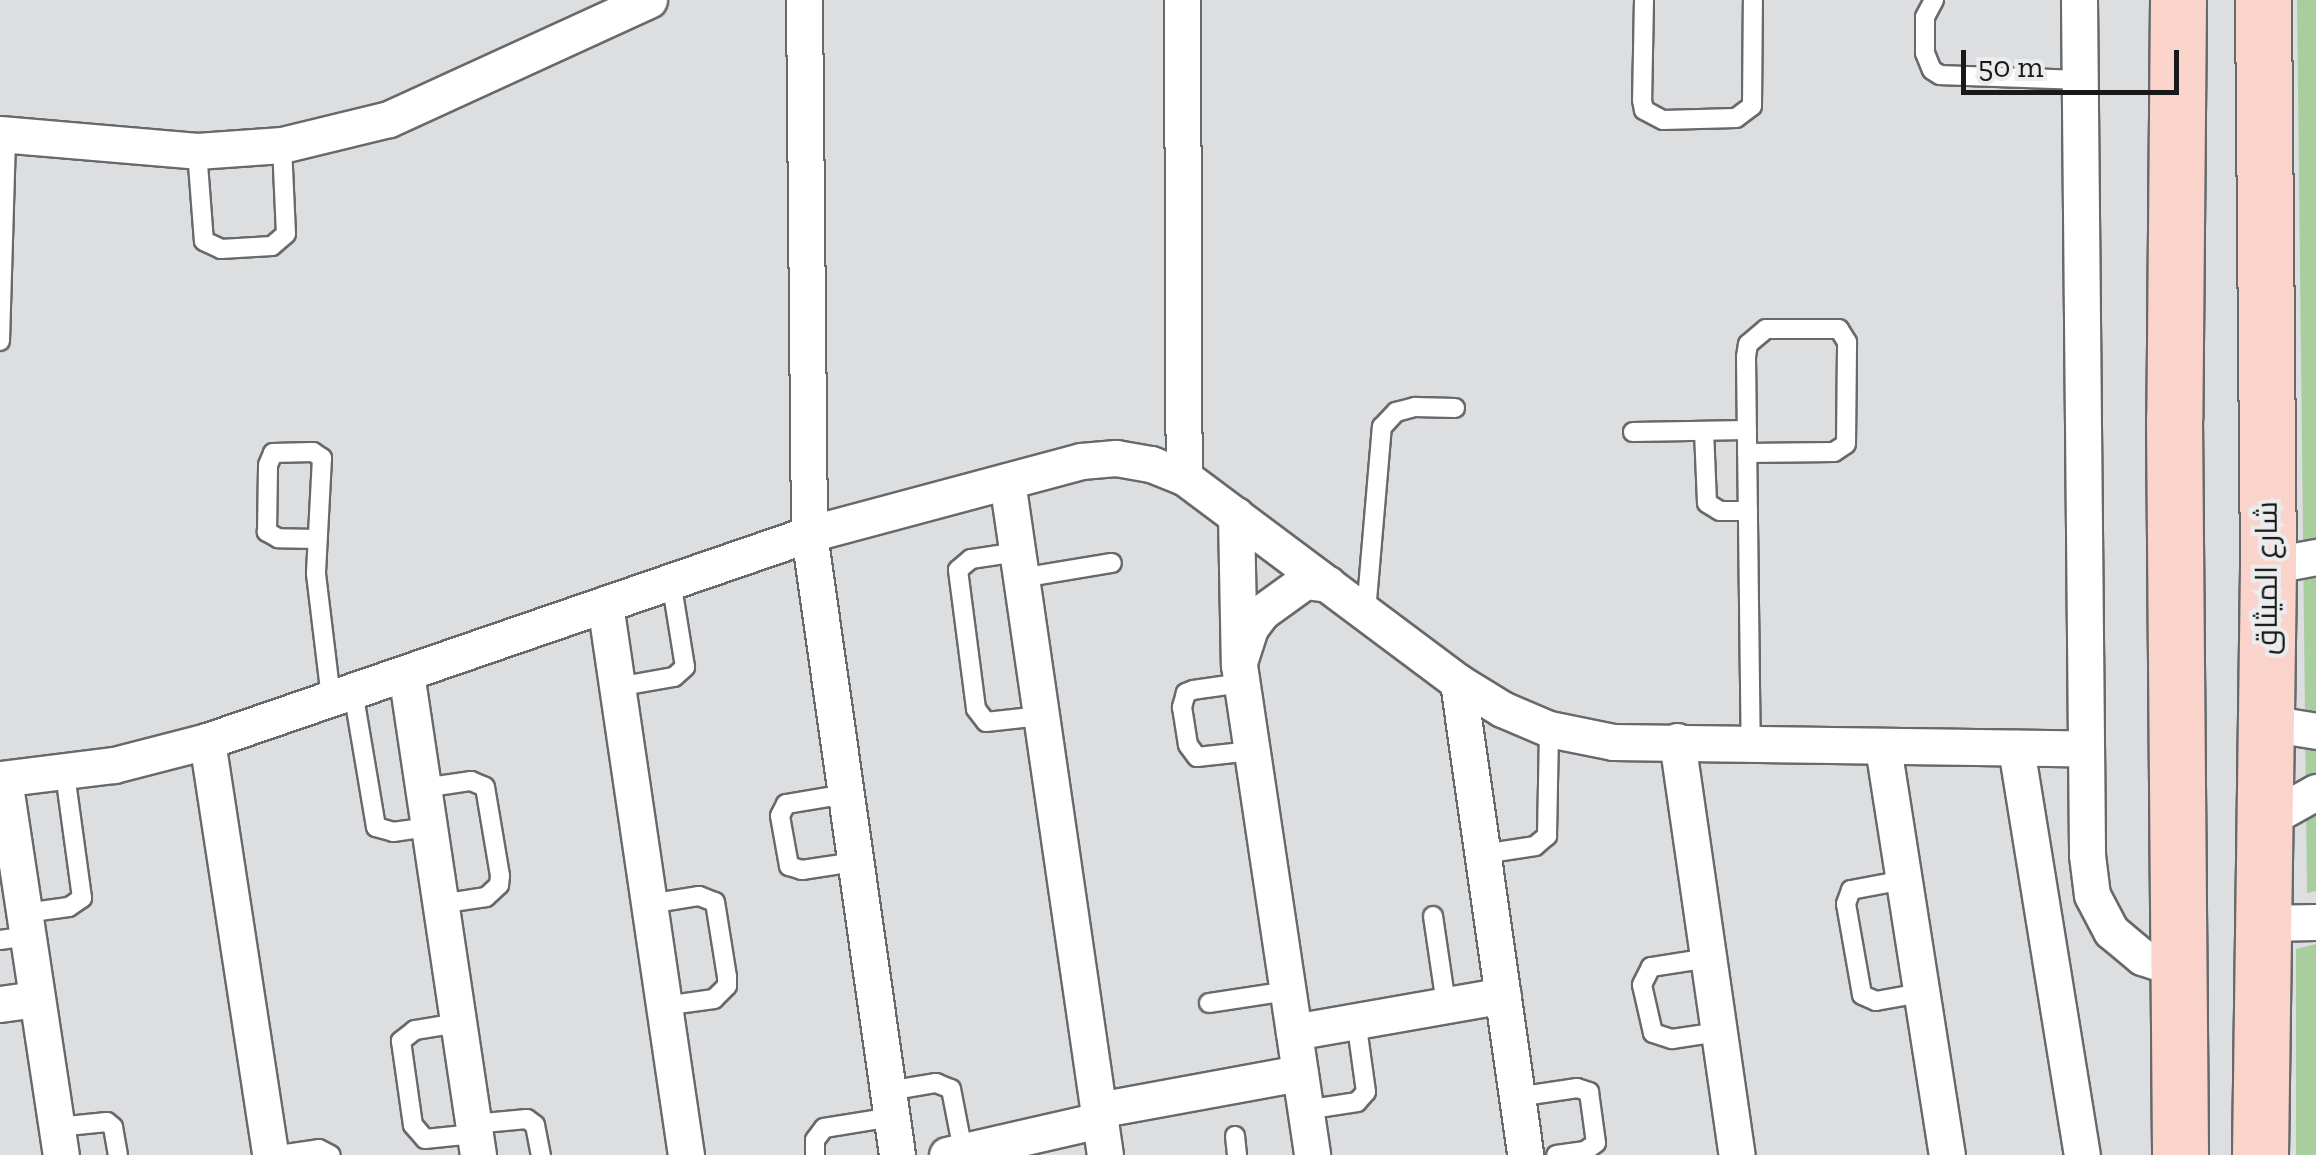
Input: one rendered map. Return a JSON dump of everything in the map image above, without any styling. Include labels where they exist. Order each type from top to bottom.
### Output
[{"type":"main road","points":[[2178,0],[2175,296],[2180,1155]]},
{"type":"main road","name":"شارع الميثاق","points":[[2260,1155],[2290,922],[2264,821],[2290,724],[2292,562],[2264,294],[2263,0]]},
{"type":"main road","points":[[2176,173],[2197,185],[2221,188],[2244,182],[2264,168]]},
{"type":"main road","points":[[2175,296],[2195,283],[2219,278],[2244,281],[2264,294]]},
{"type":"street","points":[[3,134],[198,151],[282,145],[389,119],[649,0]]},
{"type":"street","points":[[804,0],[809,534],[897,1155]]},
{"type":"street","points":[[1182,0],[1184,477]]},
{"type":"street","points":[[2079,0],[2085,749],[2092,895],[2111,931],[2131,948],[2142,956],[2180,969]]},
{"type":"street","points":[[59,1141],[38,999],[17,930],[2,779],[65,774],[207,742],[809,534],[1081,461],[1116,458],[1151,464],[1184,477],[1458,682],[1502,710],[1549,729],[1612,742],[2085,749]]},
{"type":"street","points":[[1008,481],[1105,1155]]},
{"type":"street","points":[[1236,514],[1240,674],[1312,1155]]},
{"type":"street","points":[[1240,674],[1242,646],[1262,612],[1305,581],[1328,584]]},
{"type":"street","points":[[605,604],[686,1155]]},
{"type":"street","points":[[406,673],[475,1138]]},
{"type":"street","points":[[1458,682],[1525,1155]]},
{"type":"street","points":[[1677,741],[1737,1155]]},
{"type":"street","points":[[207,742],[270,1155]]},
{"type":"street","points":[[1883,746],[1947,1155]]},
{"type":"street","points":[[2016,748],[2082,1155]]},
{"type":"street","points":[[2264,821],[2316,792]]},
{"type":"street","points":[[1294,1032],[1503,994]]},
{"type":"street","points":[[0,1004],[38,999]]},
{"type":"street","points":[[967,1152],[1099,1115],[1300,1073]]},
{"type":"lane","points":[[1644,0],[1642,100],[1644,110],[1663,120],[1736,118],[1752,106],[1753,0]]},
{"type":"lane","points":[[1934,0],[1926,17],[1926,53],[1932,70],[1940,75],[2080,80]]},
{"type":"lane","points":[[0,341],[3,134]]},
{"type":"lane","points":[[198,151],[204,241],[221,249],[272,246],[286,234],[282,145]]},
{"type":"lane","points":[[1747,453],[1834,452],[1846,444],[1846,334],[1832,328],[1766,328],[1755,334],[1746,356],[1747,453],[1751,744]]},
{"type":"lane","points":[[1366,613],[1382,426],[1396,412],[1415,406],[1456,408]]},
{"type":"lane","points":[[1633,432],[1747,430]]},
{"type":"lane","points":[[1704,432],[1706,503],[1720,511],[1748,510]]},
{"type":"lane","points":[[317,539],[278,538],[267,532],[268,465],[273,453],[314,452],[322,458],[316,574],[376,827],[393,832],[428,827]]},
{"type":"lane","points":[[1041,716],[986,722],[976,709],[958,570],[972,559],[1020,565],[1112,562]]},
{"type":"lane","points":[[618,687],[674,677],[685,667],[671,581]]},
{"type":"lane","points":[[1240,674],[1186,693],[1182,700],[1188,746],[1198,757],[1205,758],[1252,751]]},
{"type":"lane","points":[[1483,854],[1536,846],[1548,836],[1549,729]]},
{"type":"lane","points":[[17,930],[82,898],[65,774]]},
{"type":"lane","points":[[422,788],[471,781],[485,787],[500,876],[494,893],[486,897],[440,904]]},
{"type":"lane","points":[[846,794],[786,804],[780,816],[789,866],[802,870],[855,862]]},
{"type":"lane","points":[[1904,880],[1851,890],[1846,904],[1862,996],[1876,1001],[1922,994]]},
{"type":"lane","points":[[649,904],[699,896],[715,902],[728,977],[727,986],[714,999],[664,1006]]},
{"type":"lane","points":[[1434,916],[1446,1004]]},
{"type":"lane","points":[[1709,958],[1651,968],[1642,986],[1653,1033],[1672,1039],[1719,1032]]},
{"type":"lane","points":[[1208,1003],[1288,992]]},
{"type":"lane","points":[[1306,1110],[1362,1098],[1366,1084],[1356,1020]]},
{"type":"lane","points":[[458,1023],[415,1030],[401,1040],[413,1125],[425,1139],[475,1138],[528,1119],[535,1125],[541,1155]]},
{"type":"lane","points":[[814,1155],[815,1140],[824,1128],[936,1083],[951,1089],[967,1152]]},
{"type":"lane","points":[[1517,1097],[1577,1088],[1589,1092],[1596,1143],[1585,1151],[1556,1155]]},
{"type":"lane","points":[[59,1141],[107,1122],[113,1127],[118,1155]]},
{"type":"lane","points":[[279,1155],[320,1148],[332,1155]]},
{"type":"green space","points":[[2297,0],[2316,0],[2316,891],[2307,893]]},
{"type":"green space","points":[[2316,944],[2316,1155],[2296,1155],[2296,949]]}]
